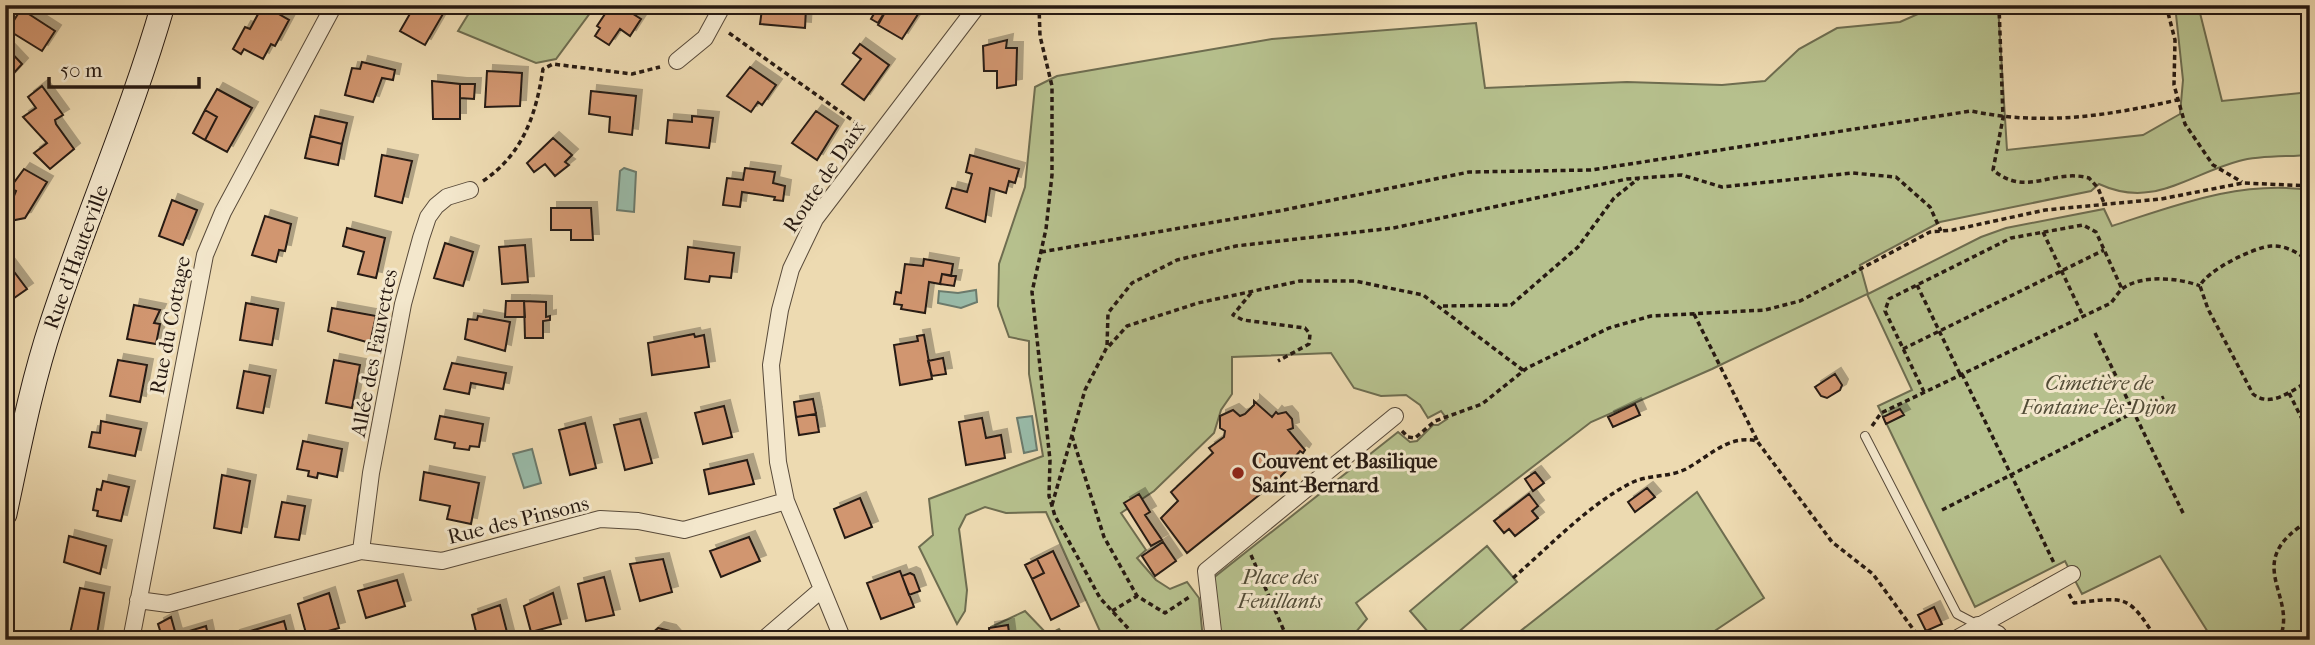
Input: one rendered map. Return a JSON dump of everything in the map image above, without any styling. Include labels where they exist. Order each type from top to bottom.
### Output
[{"type":"street","name":"Rue d'Hauteville","points":[[5,514],[28,403],[52,322],[139,87],[163,5]]},
{"type":"street","name":"Rue du Cottage","points":[[131,640],[205,255],[223,212],[334,5]]},
{"type":"street","points":[[677,61],[692,51],[716,24],[723,5]]},
{"type":"street","name":"Route de Daix","points":[[843,640],[786,501],[778,462],[771,401],[771,365],[779,310],[791,269],[807,234],[875,136],[978,5]]},
{"type":"street","name":"Allée des Fauvettes","points":[[361,551],[371,473],[403,304],[421,238],[428,217],[436,206],[447,197],[470,190]]},
{"type":"street","points":[[1214,640],[1206,571],[1393,417]]},
{"type":"street","name":"Rue des Pinsons","points":[[138,600],[168,604],[361,551],[442,561],[600,519],[638,521],[684,530],[786,501]]},
{"type":"street","points":[[1954,640],[2067,577]]},
{"type":"street","points":[[763,640],[821,590]]},
{"type":"street","points":[[1978,625],[1998,634],[2003,640]]},
{"type":"lane","points":[[1865,436],[1957,614],[1978,625]]},
{"type":"path","points":[[1039,5],[1040,36],[1052,86],[1052,175],[1041,252],[1032,292],[1052,505],[1075,555],[1100,598],[1139,640]]},
{"type":"path","points":[[1999,5],[2003,118],[1993,170],[2006,181],[2027,184],[2063,176],[2089,178],[2098,188],[2104,202]]},
{"type":"path","points":[[2166,5],[2175,40],[2174,85],[2185,124],[2213,165],[2243,183]]},
{"type":"path","points":[[716,24],[875,136]]},
{"type":"path","points":[[470,190],[505,166],[536,110],[543,69],[553,64],[632,74],[677,61]]},
{"type":"path","points":[[1041,252],[1279,211],[1469,172],[1591,170],[1971,111],[2003,118],[2077,118],[2177,100]]},
{"type":"path","points":[[1108,347],[1108,313],[1132,283],[1177,261],[1236,246],[1393,228],[1639,178],[1682,175],[1722,187],[1852,173],[1896,177],[1930,207],[1941,231]]},
{"type":"path","points":[[1440,306],[1511,304],[1578,247],[1614,198],[1639,178]]},
{"type":"path","points":[[1393,417],[1408,437],[1415,438],[1435,421],[1482,404],[1524,371],[1609,328],[1651,316],[1765,310],[1800,302],[1930,232],[2045,210],[2104,202],[2161,199],[2243,183],[2310,186]]},
{"type":"path","points":[[1924,393],[1884,307],[1889,299],[2011,238],[2083,225],[2092,227],[2122,289]]},
{"type":"path","points":[[2043,233],[2083,316]]},
{"type":"path","points":[[2310,263],[2294,251],[2271,246],[2218,269],[2203,279],[2200,286],[2208,309],[2253,394],[2268,400],[2310,381]]},
{"type":"path","points":[[1903,349],[2104,250]]},
{"type":"path","points":[[1865,436],[1881,413],[2111,303],[2122,289],[2157,280],[2183,281],[2200,286]]},
{"type":"path","points":[[1052,505],[1085,390],[1108,347],[1127,326],[1198,303],[1300,281],[1354,281],[1423,295],[1524,371]]},
{"type":"path","points":[[1917,285],[2011,474],[2067,577],[2074,603],[2112,599],[2129,602],[2157,640]]},
{"type":"path","points":[[1252,291],[1233,315],[1243,320],[1305,328],[1310,334],[1309,344],[1278,361]]},
{"type":"path","points":[[1694,314],[1757,441],[1832,542],[1873,574],[1921,640]]},
{"type":"path","points":[[2095,333],[2184,515]]},
{"type":"path","points":[[2288,393],[2310,435]]},
{"type":"path","points":[[1942,510],[2164,397]]},
{"type":"path","points":[[1071,434],[1104,537],[1137,596],[1165,613],[1206,584]]},
{"type":"path","points":[[1513,578],[1600,503],[1630,483],[1646,477],[1676,473],[1731,441],[1745,438],[1757,441]]},
{"type":"path","points":[[2279,640],[2283,622],[2273,576],[2275,559],[2284,542],[2310,520]]},
{"type":"path","points":[[1244,540],[1288,640]]},
{"type":"path","points":[[1112,611],[1137,596]]},
{"type":"green space","points":[[474,5],[596,5],[556,59],[536,63],[458,31]]},
{"type":"green space","points":[[1938,5],[1998,5],[2007,150],[2143,135],[2180,114],[2183,80],[2175,5],[2198,5],[2222,101],[2310,92],[2310,155],[2247,159],[2153,191],[2118,191],[2099,184],[2091,191],[1940,222],[1860,265],[1868,294],[1981,237],[2006,228],[2104,209],[2112,226],[2234,191],[2259,188],[2310,190],[2310,640],[2213,640],[2160,556],[2082,594],[2065,561],[1975,607],[1878,406],[1912,390],[1867,294],[1712,369],[1591,422],[1356,603],[1367,619],[1349,640],[1220,640],[1212,579],[1398,432],[1410,442],[1417,441],[1433,425],[1447,419],[1441,411],[1428,418],[1420,405],[1406,395],[1381,396],[1354,388],[1331,353],[1232,357],[1232,394],[1221,410],[1214,433],[1154,491],[1121,513],[1146,550],[1137,558],[1156,580],[1170,589],[1187,582],[1199,598],[1203,640],[1104,640],[1046,512],[1006,513],[985,507],[966,515],[959,529],[967,590],[965,611],[957,624],[919,547],[933,535],[929,499],[1043,456],[1029,374],[1029,341],[1009,337],[998,306],[999,264],[1025,187],[1035,87],[1057,76],[1272,39],[1476,23],[1485,88],[1627,82],[1722,85],[1765,81],[1799,49],[1837,28],[1900,22]]},
{"type":"green space","points":[[1697,492],[1764,598],[1701,640],[1509,640]]},
{"type":"green space","points":[[1487,546],[1517,582],[1449,640],[1435,640],[1410,611]]},
{"type":"green space","points":[[1025,611],[1048,635],[1059,629],[1067,640],[990,640],[991,627]]},
{"type":"shaded area","points":[[624,168],[636,172],[634,212],[617,210],[620,171]]},
{"type":"shaded area","points":[[976,290],[977,302],[961,308],[938,303],[939,291],[958,293]]},
{"type":"shaded area","points":[[1032,416],[1037,450],[1024,453],[1017,418]]},
{"type":"shaded area","points":[[532,449],[541,483],[524,488],[513,454]]},
{"type":"building","points":[[92,5],[120,5],[120,9],[93,13]]},
{"type":"building","points":[[263,5],[289,20],[275,46],[271,44],[263,59],[244,49],[241,54],[233,49],[245,27],[250,29]]},
{"type":"building","points":[[415,5],[447,7],[425,45],[400,31]]},
{"type":"building","points":[[611,5],[619,5],[641,19],[630,36],[620,29],[609,45],[595,36],[600,28],[597,26]]},
{"type":"building","points":[[766,5],[806,8],[805,28],[760,24],[762,9],[765,10]]},
{"type":"building","points":[[879,5],[889,5],[878,23],[871,19]]},
{"type":"building","points":[[889,5],[924,5],[902,39],[878,25]]},
{"type":"building","points":[[21,9],[55,31],[42,51],[8,30]]},
{"type":"building","points":[[1007,40],[1006,48],[1017,48],[1016,85],[997,88],[997,71],[984,71],[983,46]]},
{"type":"building","points":[[860,44],[889,65],[864,100],[842,84],[861,59],[853,53]]},
{"type":"building","points":[[5,46],[22,64],[5,83]]},
{"type":"building","points":[[362,62],[395,70],[393,80],[382,78],[373,102],[345,95],[352,68],[360,69]]},
{"type":"building","points":[[750,67],[776,85],[762,105],[758,102],[751,112],[727,96]]},
{"type":"building","points":[[487,71],[522,73],[520,106],[485,107]]},
{"type":"building","points":[[432,81],[460,84],[460,119],[433,119]]},
{"type":"building","points":[[460,84],[475,84],[474,99],[460,98]]},
{"type":"building","points":[[42,86],[63,115],[55,120],[56,124],[74,149],[50,169],[34,153],[47,143],[23,117],[36,108],[28,97]]},
{"type":"building","points":[[217,89],[252,108],[227,152],[205,140],[217,117],[205,110]]},
{"type":"building","points":[[591,91],[636,96],[632,135],[609,132],[610,117],[589,114]]},
{"type":"building","points":[[205,110],[217,117],[205,140],[193,133]]},
{"type":"building","points":[[816,111],[838,126],[817,160],[792,143]]},
{"type":"building","points":[[315,116],[347,123],[342,144],[310,136]]},
{"type":"building","points":[[692,116],[713,118],[709,148],[666,143],[668,120],[692,122]]},
{"type":"building","points":[[310,136],[342,144],[338,165],[305,158]]},
{"type":"building","points":[[553,138],[572,155],[565,162],[569,165],[555,176],[545,164],[534,172],[527,163]]},
{"type":"building","points":[[382,155],[412,161],[402,203],[375,196]]},
{"type":"building","points":[[970,155],[1019,169],[1015,183],[1009,181],[1006,193],[990,188],[985,222],[946,208],[952,188],[967,192],[972,174],[966,172]]},
{"type":"building","points":[[745,168],[775,172],[773,183],[785,186],[783,201],[774,200],[775,197],[742,192],[740,207],[723,205],[727,178],[743,180]]},
{"type":"building","points":[[24,169],[47,182],[25,218],[5,222],[5,198],[14,196],[16,191],[10,188]]},
{"type":"building","points":[[172,200],[197,210],[183,245],[159,236]]},
{"type":"building","points":[[551,208],[591,208],[593,240],[571,240],[571,230],[551,230]]},
{"type":"building","points":[[265,216],[291,224],[285,251],[279,250],[276,262],[252,255]]},
{"type":"building","points":[[347,228],[385,238],[376,278],[358,274],[364,252],[343,246]]},
{"type":"building","points":[[445,243],[473,252],[463,286],[434,278]]},
{"type":"building","points":[[525,245],[528,282],[502,284],[499,247]]},
{"type":"building","points":[[688,247],[734,253],[731,278],[710,276],[709,282],[685,279]]},
{"type":"building","points":[[924,259],[953,264],[951,276],[942,274],[940,284],[929,282],[925,313],[901,309],[902,305],[894,304],[896,292],[901,293],[905,264],[923,266]]},
{"type":"building","points":[[9,265],[27,289],[7,303],[5,267]]},
{"type":"building","points":[[942,274],[956,276],[954,286],[940,284]]},
{"type":"building","points":[[506,301],[524,301],[525,317],[505,317]]},
{"type":"building","points":[[524,301],[546,302],[546,317],[550,316],[550,320],[543,321],[543,338],[525,338]]},
{"type":"building","points":[[246,303],[278,309],[272,345],[240,340]]},
{"type":"building","points":[[134,305],[160,310],[154,323],[160,324],[156,344],[127,339]]},
{"type":"building","points":[[332,308],[376,316],[370,343],[328,331]]},
{"type":"building","points":[[478,316],[510,322],[505,351],[465,339],[468,319],[477,320]]},
{"type":"building","points":[[694,334],[695,337],[704,335],[709,367],[652,375],[648,343]]},
{"type":"building","points":[[924,335],[932,379],[900,385],[894,345],[918,341],[917,336]]},
{"type":"building","points":[[943,358],[946,374],[932,376],[928,361]]},
{"type":"building","points":[[118,360],[147,365],[140,402],[110,396]]},
{"type":"building","points":[[334,360],[360,365],[352,408],[326,403]]},
{"type":"building","points":[[452,363],[506,373],[503,389],[471,383],[469,394],[444,389]]},
{"type":"building","points":[[244,371],[270,376],[263,413],[237,408]]},
{"type":"building","points":[[1835,374],[1842,385],[1840,390],[1827,398],[1821,396],[1815,387]]},
{"type":"building","points":[[813,399],[816,414],[796,417],[794,402]]},
{"type":"building","name":"Couvent et Basilique Saint-Bernard","points":[[1254,401],[1272,417],[1276,412],[1286,412],[1292,419],[1293,428],[1288,430],[1305,450],[1303,453],[1300,451],[1292,460],[1294,463],[1273,484],[1187,553],[1161,518],[1178,501],[1171,492],[1213,453],[1209,448],[1224,437],[1225,431],[1220,428],[1220,416],[1233,410],[1240,416],[1245,414],[1254,405]]},
{"type":"building","points":[[1635,404],[1640,415],[1613,427],[1608,417]]},
{"type":"building","points":[[724,406],[732,437],[703,444],[695,413]]},
{"type":"building","points":[[1900,409],[1904,415],[1886,424],[1883,417]]},
{"type":"building","points":[[816,414],[819,432],[799,435],[796,417]]},
{"type":"building","points":[[440,416],[483,424],[479,447],[470,446],[469,450],[454,448],[455,443],[435,439]]},
{"type":"building","points":[[982,418],[986,438],[1001,435],[1005,458],[966,465],[959,422]]},
{"type":"building","points":[[640,419],[652,463],[625,470],[614,425]]},
{"type":"building","points":[[101,421],[141,429],[135,456],[89,447],[92,432],[100,433]]},
{"type":"building","points":[[585,423],[596,468],[570,475],[559,430]]},
{"type":"building","points":[[303,441],[342,449],[337,477],[318,473],[317,478],[308,476],[309,471],[297,469]]},
{"type":"building","points":[[747,460],[754,484],[709,494],[704,470]]},
{"type":"building","points":[[424,472],[479,483],[471,524],[447,519],[450,506],[420,500]]},
{"type":"building","points":[[1535,472],[1544,483],[1533,491],[1525,479]]},
{"type":"building","points":[[222,475],[250,481],[241,533],[214,528]]},
{"type":"building","points":[[103,481],[129,487],[121,521],[97,516],[98,511],[93,510],[97,489],[101,490]]},
{"type":"building","points":[[1647,488],[1655,497],[1635,512],[1628,502]]},
{"type":"building","points":[[1139,494],[1150,512],[1145,515],[1162,540],[1151,546],[1124,503]]},
{"type":"building","points":[[1529,494],[1538,506],[1532,511],[1538,518],[1515,536],[1509,529],[1504,533],[1494,521]]},
{"type":"building","points":[[860,498],[872,527],[845,538],[834,509]]},
{"type":"building","points":[[282,502],[305,506],[299,540],[275,537]]},
{"type":"building","points":[[69,536],[106,546],[100,574],[64,562]]},
{"type":"building","points":[[749,537],[760,561],[721,577],[710,551]]},
{"type":"building","points":[[1163,542],[1176,561],[1155,576],[1142,556]]},
{"type":"building","points":[[1053,551],[1079,606],[1051,620],[1032,579],[1044,573],[1037,559]]},
{"type":"building","points":[[663,559],[672,592],[640,601],[630,564]]},
{"type":"building","points":[[1037,559],[1044,573],[1032,579],[1025,565]]},
{"type":"building","points":[[900,571],[914,607],[881,619],[867,583]]},
{"type":"building","points":[[910,573],[914,575],[920,591],[909,595],[902,576]]},
{"type":"building","points":[[604,577],[614,615],[586,621],[578,584]]},
{"type":"building","points":[[397,580],[405,606],[366,618],[358,591]]},
{"type":"building","points":[[80,588],[104,593],[96,640],[70,634]]},
{"type":"building","points":[[329,593],[339,628],[307,637],[298,604]]},
{"type":"building","points":[[553,593],[561,624],[531,632],[524,606]]},
{"type":"building","points":[[500,605],[509,640],[478,640],[472,615]]},
{"type":"building","points":[[1934,607],[1942,624],[1926,631],[1918,615]]},
{"type":"building","points":[[171,617],[176,635],[206,626],[209,640],[163,640],[158,624]]},
{"type":"building","points":[[284,621],[289,640],[235,640],[234,636]]},
{"type":"building","points":[[1008,625],[1010,640],[990,640],[989,628]]},
{"type":"building","points":[[658,628],[670,631],[678,640],[645,640]]},
{"type":"place","name":"Couvent et Basilique Saint-Bernard","points":[[1238,473]]},
{"type":"park label","name":"Cimetière de Fontaine-lès-Dijon","points":[[2099,395]]},
{"type":"park label","name":"Place des Feuillants","points":[[1280,589]]}]
